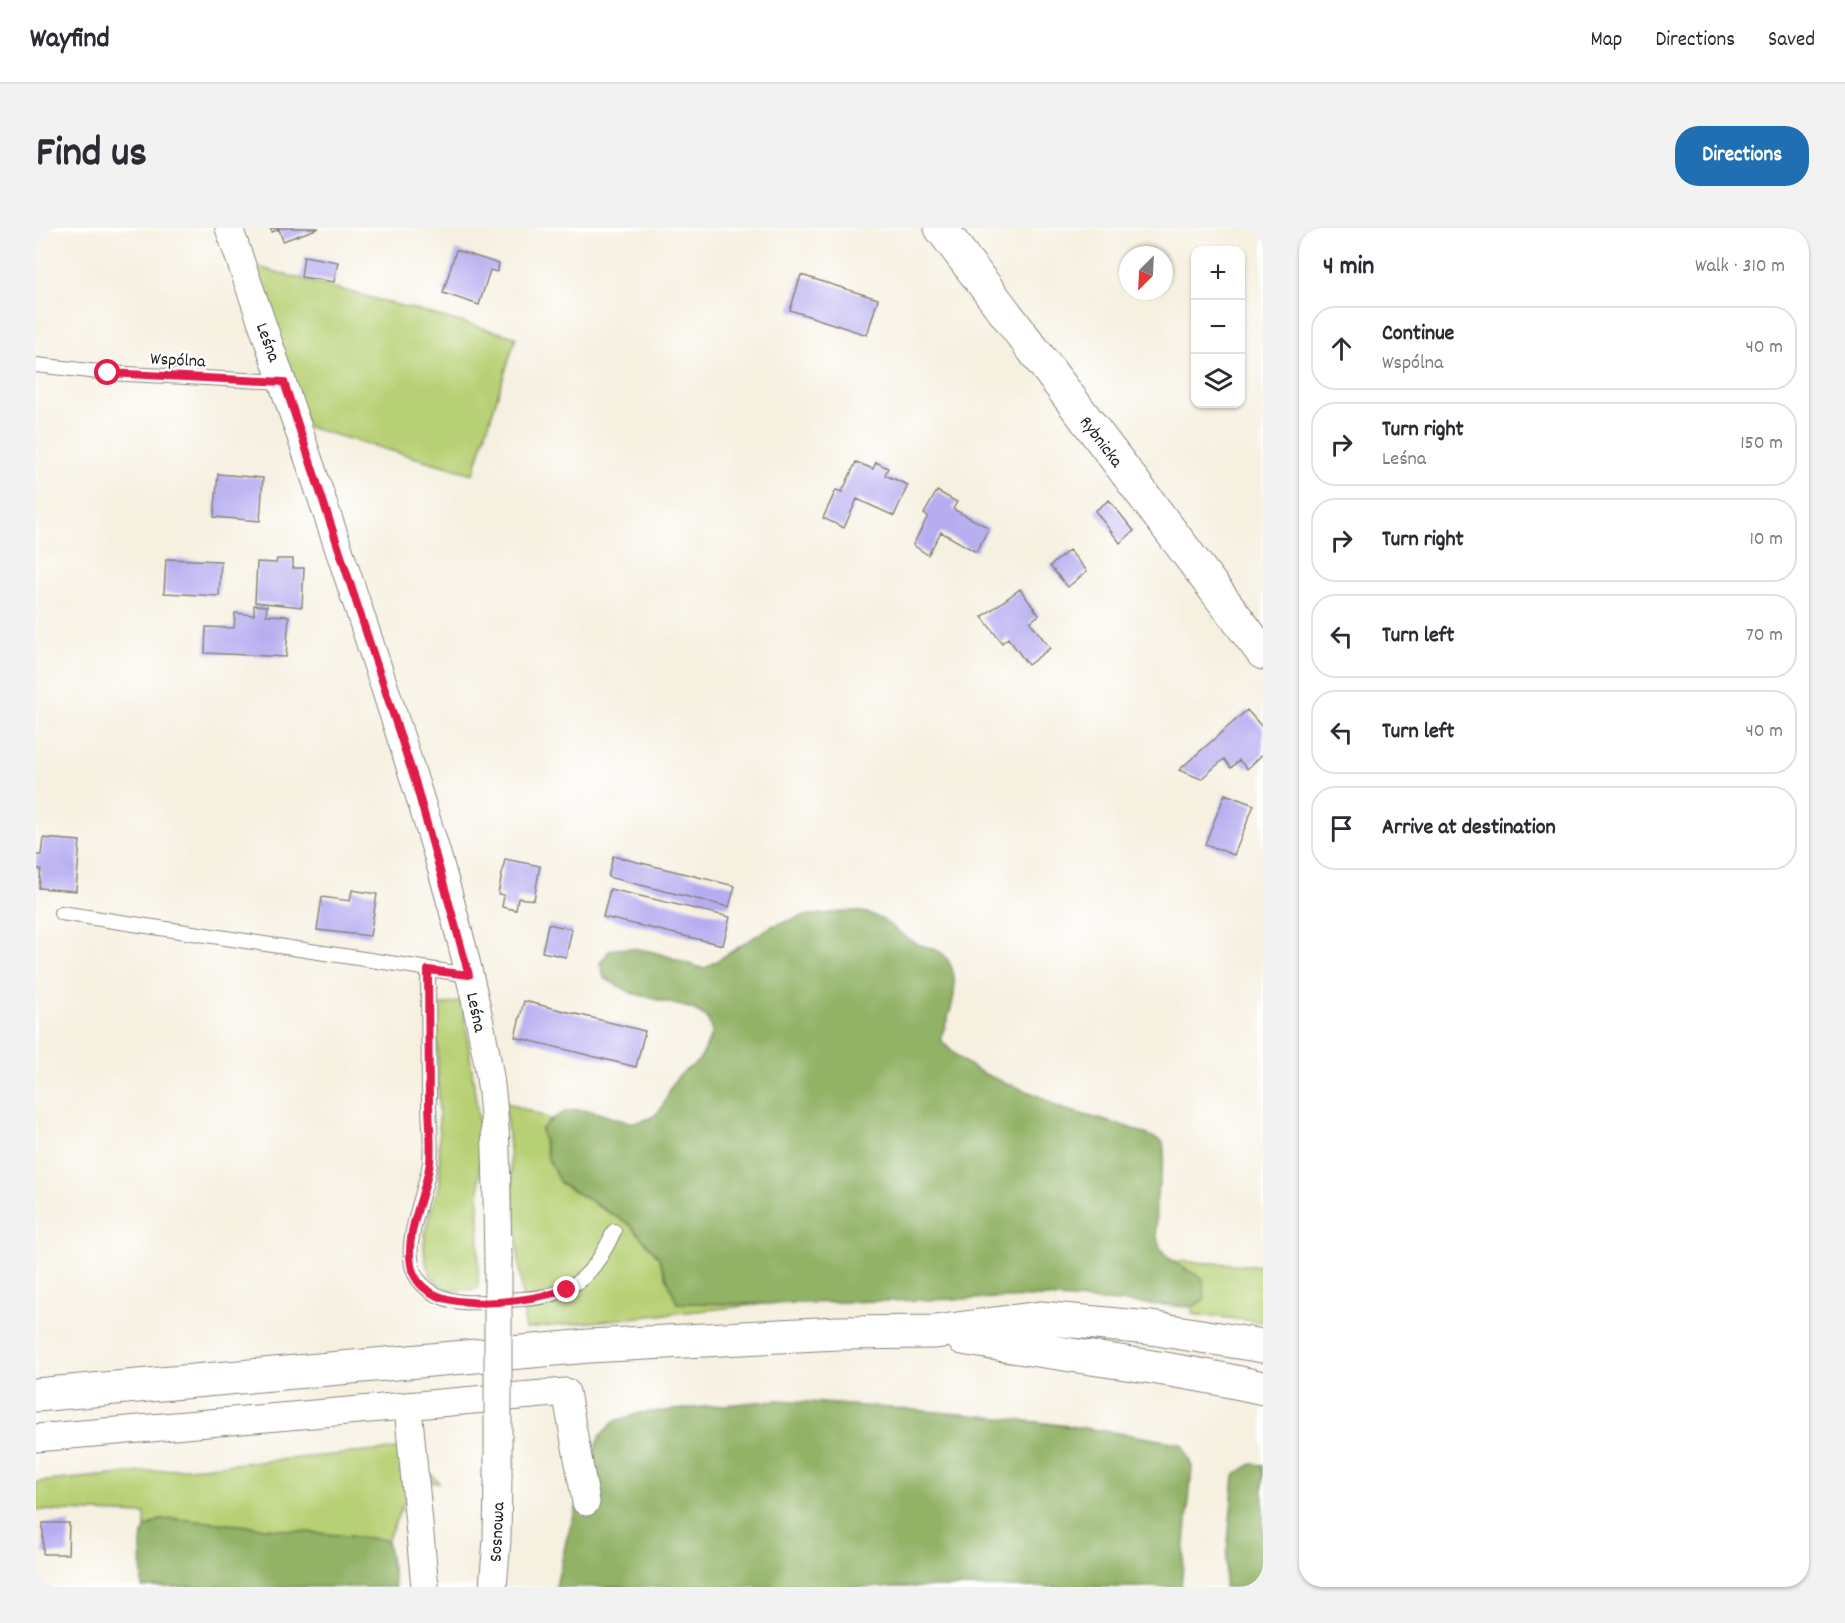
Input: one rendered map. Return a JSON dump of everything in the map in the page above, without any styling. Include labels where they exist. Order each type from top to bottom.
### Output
[{"type":"main road","name":"Rybnicka","points":[[941,228],[1263,653]]},
{"type":"main road","points":[[36,1395],[589,1346],[837,1333],[935,1332],[1040,1318],[1151,1329],[1263,1346]]},
{"type":"main road","points":[[935,1332],[1037,1352],[1194,1372],[1263,1388]]},
{"type":"street","name":"Leśna","points":[[229,228],[284,382],[415,781],[469,975],[488,1060],[496,1141],[498,1477]]},
{"type":"street","points":[[36,1438],[566,1392],[586,1502]]},
{"type":"street","points":[[408,1407],[425,1587]]},
{"type":"street","name":"Sosnowa","points":[[492,1587],[497,1540],[498,1477]]},
{"type":"lane","name":"Wspólna","points":[[36,365],[108,373],[284,382]]},
{"type":"lane","points":[[61,913],[469,975]]},
{"type":"lane","points":[[428,970],[430,1162],[412,1238],[411,1266],[422,1284],[439,1296],[460,1303],[536,1299],[567,1290],[590,1272],[603,1256],[614,1231]]},
{"type":"green space","points":[[254,266],[516,337],[473,474],[307,427]]},
{"type":"green space","points":[[853,911],[878,917],[914,942],[937,950],[944,955],[954,974],[955,985],[948,1019],[940,1039],[963,1061],[984,1074],[1034,1094],[1058,1107],[1127,1127],[1163,1142],[1164,1157],[1156,1214],[1158,1242],[1169,1258],[1203,1279],[1205,1299],[1192,1307],[1043,1297],[764,1304],[677,1303],[658,1256],[629,1224],[560,1183],[548,1159],[541,1130],[556,1117],[571,1111],[585,1110],[626,1121],[639,1122],[652,1117],[657,1114],[676,1079],[698,1061],[712,1032],[707,1017],[693,1009],[632,993],[604,978],[600,963],[610,950],[622,948],[646,950],[704,969],[772,926],[803,916]]},
{"type":"green space","points":[[463,1001],[480,1133],[478,1289],[456,1291],[437,1282],[429,1270],[424,1242],[430,1211],[440,1184],[437,1006]]},
{"type":"green space","points":[[505,1102],[551,1119],[541,1130],[595,1205],[629,1224],[658,1256],[677,1303],[764,1304],[525,1329]]},
{"type":"green space","points":[[1174,1261],[1263,1266],[1263,1322],[1192,1314],[1192,1307],[1205,1299]]},
{"type":"green space","points":[[778,1400],[1031,1421],[1182,1444],[1192,1467],[1181,1587],[556,1587],[567,1537],[600,1436],[615,1421],[641,1413]]},
{"type":"green space","points":[[408,1448],[439,1483],[414,1481],[387,1540],[177,1519],[160,1520],[145,1528],[145,1514],[36,1510],[36,1482]]},
{"type":"green space","points":[[1251,1464],[1263,1465],[1263,1587],[1224,1587],[1234,1476]]},
{"type":"green space","points":[[177,1519],[387,1540],[395,1587],[142,1587],[141,1542],[145,1528],[160,1520]]},
{"type":"building","points":[[270,228],[319,228],[283,241],[279,229],[272,232]]},
{"type":"building","points":[[456,250],[499,264],[497,272],[490,270],[479,305],[443,293]]},
{"type":"building","points":[[304,256],[338,262],[334,282],[301,277]]},
{"type":"building","points":[[801,275],[878,299],[867,335],[790,310]]},
{"type":"building","points":[[856,462],[873,469],[876,462],[888,468],[885,475],[908,485],[894,516],[857,499],[844,528],[823,518],[836,490],[842,492]]},
{"type":"building","points":[[218,474],[263,478],[260,521],[214,517]]},
{"type":"building","points":[[937,491],[957,502],[953,509],[989,528],[976,552],[941,532],[928,555],[913,545],[928,516],[924,514]]},
{"type":"building","points":[[1109,500],[1134,531],[1120,543],[1095,511]]},
{"type":"building","points":[[1069,550],[1087,571],[1068,587],[1050,566]]},
{"type":"building","points":[[166,559],[221,561],[219,596],[164,593]]},
{"type":"building","points":[[277,559],[293,559],[293,568],[304,568],[302,607],[255,602],[257,562],[276,563]]},
{"type":"building","points":[[1020,589],[1039,615],[1030,622],[1050,648],[1028,665],[1008,638],[1002,643],[982,617]]},
{"type":"building","points":[[254,605],[267,606],[266,615],[289,616],[286,657],[205,653],[206,627],[234,628],[235,613],[254,615]]},
{"type":"building","points":[[1247,710],[1263,728],[1263,754],[1247,769],[1239,760],[1231,768],[1224,759],[1201,779],[1179,770]]},
{"type":"building","points":[[1225,794],[1254,805],[1234,855],[1205,844]]},
{"type":"building","points":[[43,838],[80,841],[76,891],[39,888],[41,869],[36,869],[36,855],[41,855]]},
{"type":"building","points":[[613,856],[735,886],[729,907],[608,877]]},
{"type":"building","points":[[505,859],[540,866],[534,900],[518,898],[516,910],[502,907],[504,895],[498,894]]},
{"type":"building","points":[[610,889],[730,917],[723,945],[603,917]]},
{"type":"building","points":[[352,890],[377,894],[370,936],[317,930],[322,897],[350,901]]},
{"type":"building","points":[[548,924],[572,929],[566,957],[542,952]]},
{"type":"building","points":[[524,1001],[645,1031],[636,1067],[515,1037]]},
{"type":"building","points":[[43,1523],[69,1523],[68,1554],[43,1554]]},
{"type":"route","points":[[108,373],[284,382],[415,781],[469,975],[428,970],[430,1162],[412,1238],[411,1266],[422,1284],[439,1296],[460,1303],[536,1299],[567,1290]]}]
